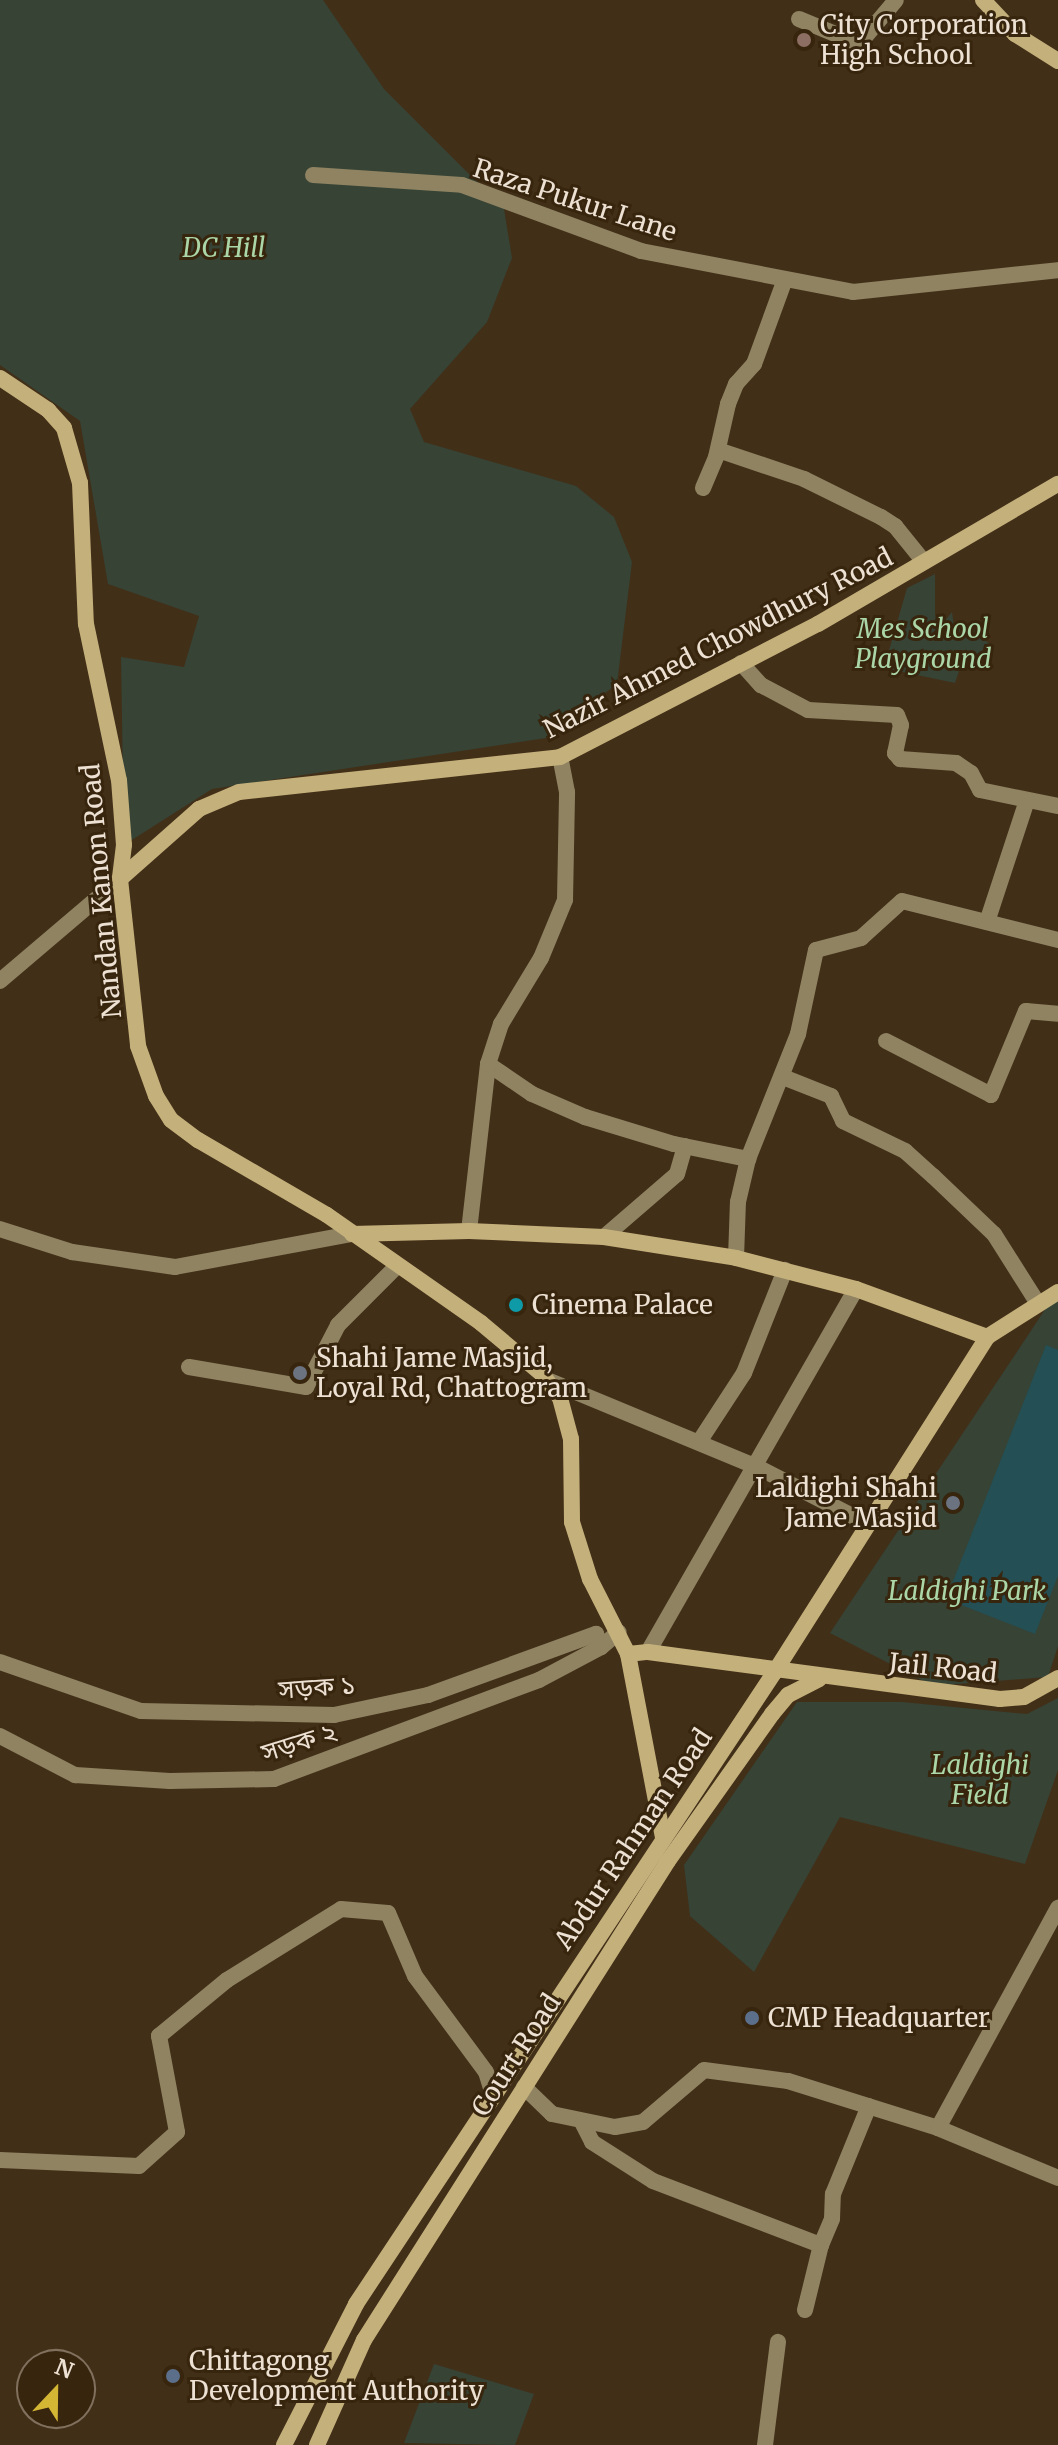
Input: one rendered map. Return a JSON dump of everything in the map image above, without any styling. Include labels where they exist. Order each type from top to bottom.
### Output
[{"type":"main road","points":[[983,0],[1015,34],[1058,61]]},
{"type":"main road","name":"Nandan Kanon Road","points":[[0,378],[48,410],[64,428],[75,461],[85,515],[86,624],[119,780],[124,845],[120,879],[138,1046],[171,1120],[352,1234],[481,1323],[547,1380],[568,1416],[572,1522],[579,1552],[628,1654],[663,1837]]},
{"type":"main road","name":"Nazir Ahmed Chowdhury Road","points":[[120,879],[199,809],[239,792],[560,757],[741,663],[1058,484]]},
{"type":"main road","points":[[352,1234],[469,1231],[604,1237],[736,1258],[856,1289],[987,1337]]},
{"type":"main road","name":"Abdur Rahman Road","points":[[284,2445],[356,2304],[774,1673],[866,1523],[987,1337],[1037,1302],[1058,1292]]},
{"type":"main road","name":"Jail Road","points":[[628,1654],[648,1652],[774,1673],[1000,1699],[1024,1697],[1058,1678]]},
{"type":"main road","name":"Court Road","points":[[317,2445],[364,2340],[668,1861],[772,1714],[788,1695],[819,1679]]},
{"type":"street","points":[[799,19],[859,44],[896,0]]},
{"type":"street","name":"Raza Pukur Lane","points":[[313,175],[462,185],[641,251],[784,282],[853,292],[1058,270]]},
{"type":"street","points":[[703,488],[718,450],[728,404],[736,384],[754,364],[784,282]]},
{"type":"street","points":[[718,450],[804,479],[881,517],[895,526],[924,562]]},
{"type":"street","points":[[741,663],[761,685],[808,710],[892,712],[901,725],[896,757],[956,763],[971,773],[980,790],[1058,806]]},
{"type":"street","points":[[469,1231],[488,1064],[501,1024],[541,958],[565,900],[567,792],[560,757]]},
{"type":"street","points":[[987,922],[1027,800]]},
{"type":"street","points":[[0,981],[120,879]]},
{"type":"street","points":[[736,1258],[738,1202],[748,1159],[798,1034],[816,950],[861,938],[902,901],[1058,940]]},
{"type":"street","points":[[886,1041],[991,1095],[1026,1011],[1058,1014]]},
{"type":"street","points":[[488,1064],[532,1094],[585,1117],[685,1146],[748,1159]]},
{"type":"street","points":[[783,1077],[831,1096],[843,1121],[905,1151],[994,1234],[1037,1302]]},
{"type":"street","points":[[604,1237],[677,1174],[685,1146]]},
{"type":"street","points":[[0,1229],[72,1252],[175,1267],[352,1234]]},
{"type":"street","points":[[189,1367],[306,1387],[338,1325],[397,1266]]},
{"type":"street","points":[[699,1442],[744,1373],[785,1270]]},
{"type":"street","points":[[648,1652],[856,1289]]},
{"type":"street","points":[[547,1380],[755,1466],[866,1523]]},
{"type":"street","points":[[601,1647],[619,1632]]},
{"type":"street","name":"সড়ক ১","points":[[0,1662],[141,1711],[334,1715],[428,1695],[596,1634],[601,1647]]},
{"type":"street","name":"সড়ক ২","points":[[0,1736],[75,1775],[170,1781],[274,1779],[539,1680],[601,1647]]},
{"type":"street","points":[[938,2128],[1058,1908]]},
{"type":"street","points":[[0,2160],[139,2166],[177,2132],[159,2036],[227,1980],[341,1909],[388,1913],[415,1976],[486,2072],[493,2095]]},
{"type":"street","points":[[524,2087],[552,2114],[583,2124],[643,2122],[704,2070],[788,2081],[938,2128],[1058,2178]]},
{"type":"street","points":[[805,2310],[821,2245],[832,2219],[833,2194],[869,2106]]},
{"type":"street","points":[[583,2124],[592,2142],[653,2181],[821,2245]]},
{"type":"street","points":[[765,2445],[778,2342]]},
{"type":"green space","name":"DC Hill","points":[[0,0],[323,0],[384,89],[504,209],[512,258],[487,322],[410,409],[424,442],[576,486],[614,517],[632,562],[617,684],[546,738],[212,789],[124,845],[121,657],[184,667],[199,616],[108,584],[80,421],[0,365]]},
{"type":"green space","name":"Mes School Playground","points":[[935,574],[935,616],[944,622],[952,612],[954,627],[968,625],[991,645],[961,665],[955,683],[884,668],[907,588]]},
{"type":"green space","name":"Laldighi Park","points":[[1058,1301],[1058,1646],[1048,1677],[933,1686],[830,1633],[1050,1302]]},
{"type":"green space","name":"Laldighi Field","points":[[1058,1698],[1058,1770],[1025,1864],[840,1817],[754,1972],[690,1916],[684,1865],[797,1702],[902,1702],[1027,1714]]},
{"type":"green space","points":[[434,2364],[534,2394],[515,2445],[404,2443]]},
{"type":"water","points":[[1046,1345],[1058,1350],[1058,1576],[1035,1634],[946,1599]]},
{"type":"place","name":"City Corporation High School","points":[[804,40]]},
{"type":"place","name":"Cinema Palace","points":[[516,1305]]},
{"type":"place","name":"Shahi Jame Masjid, Loyal Rd, Chattogram","points":[[300,1373]]},
{"type":"place","name":"Laldighi Shahi Jame Masjid","points":[[953,1503]]},
{"type":"place","name":"CMP Headquarter","points":[[752,2018]]},
{"type":"place","name":"Chittagong Development Authority","points":[[173,2376]]}]
